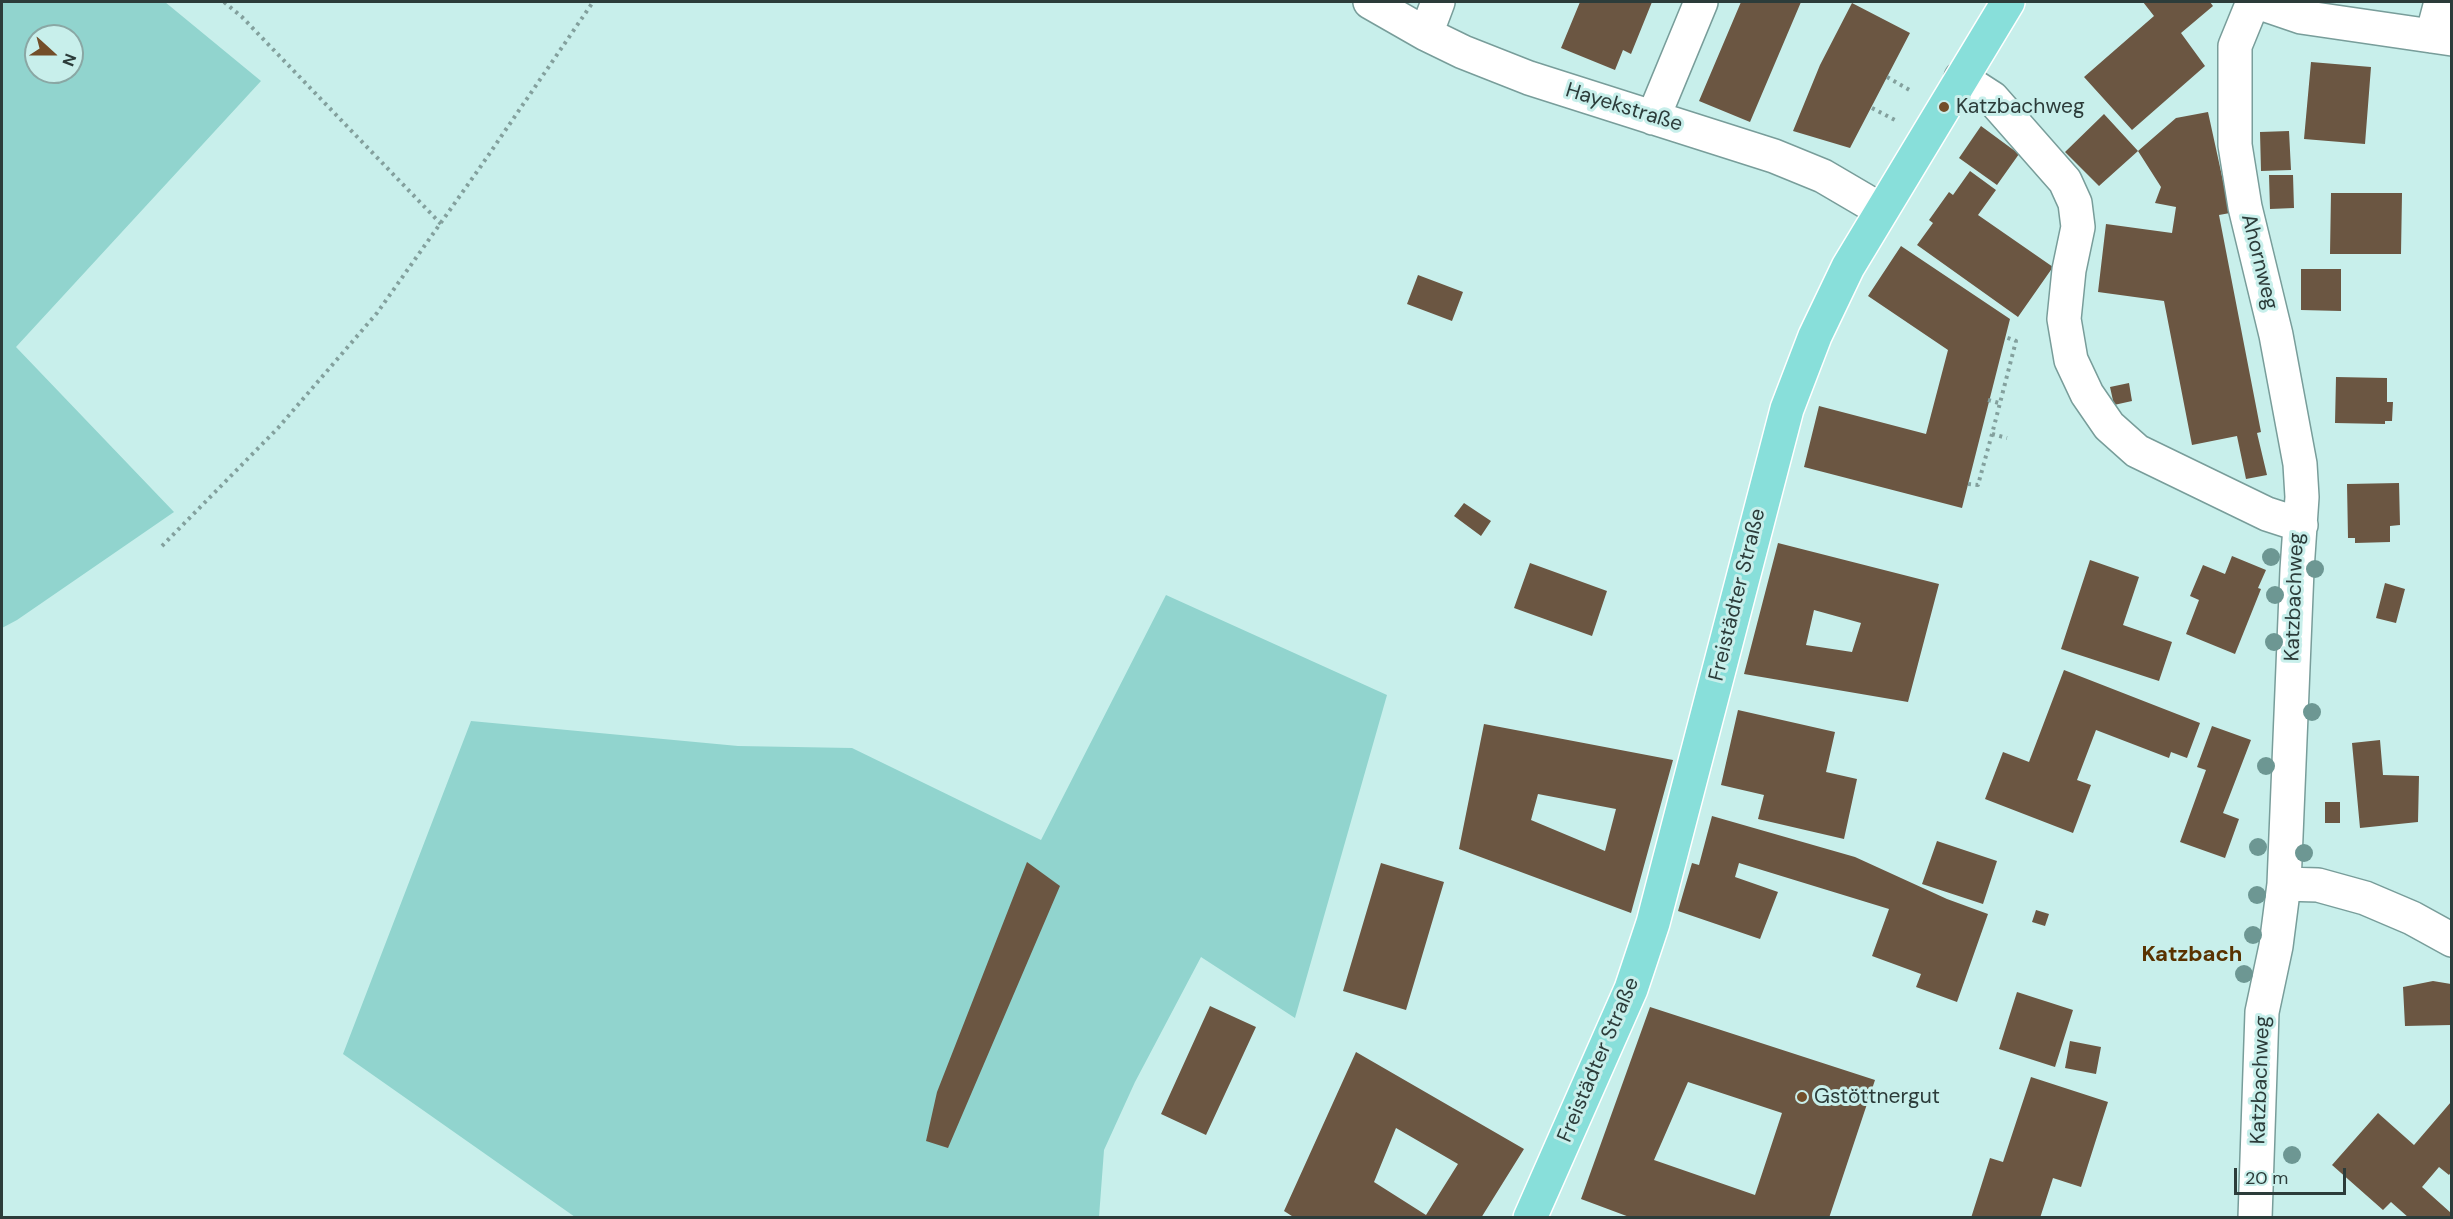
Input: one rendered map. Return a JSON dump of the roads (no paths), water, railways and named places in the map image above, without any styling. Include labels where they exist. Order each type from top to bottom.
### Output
[{"type":"main road","name":"Freistädter Straße","points":[[1530,1218],[1630,989],[1653,923],[1787,409],[1815,336],[1848,267],[2008,2]]},
{"type":"street","name":"Hayekstraße","points":[[1370,2],[1463,52],[1529,78],[1774,156],[1823,176],[1881,210]]},
{"type":"street","points":[[1426,34],[1438,2]]},
{"type":"street","points":[[1653,118],[1701,2]]},
{"type":"street","name":"Ahornweg","points":[[2301,525],[2300,464],[2274,324],[2245,207],[2235,145],[2235,46],[2255,2],[2301,17],[2442,38]]},
{"type":"street","points":[[2441,2],[2442,38]]},
{"type":"street","name":"Katzbachweg","points":[[1962,78],[1992,98],[2065,181],[2076,203],[2078,227],[2069,270],[2064,319],[2071,360],[2087,394],[2109,426],[2137,451],[2267,514],[2301,525],[2297,570],[2284,884],[2276,946],[2262,1012],[2255,1218]]},
{"type":"street","points":[[2284,884],[2318,885],[2365,898],[2412,918],[2451,940]]},
{"type":"place","name":"Katzbachweg","points":[[1944,107]]},
{"type":"place","name":"Gstöttnergut","points":[[1802,1097]]},
{"type":"district","name":"Katzbach","points":[[2192,955]]}]
